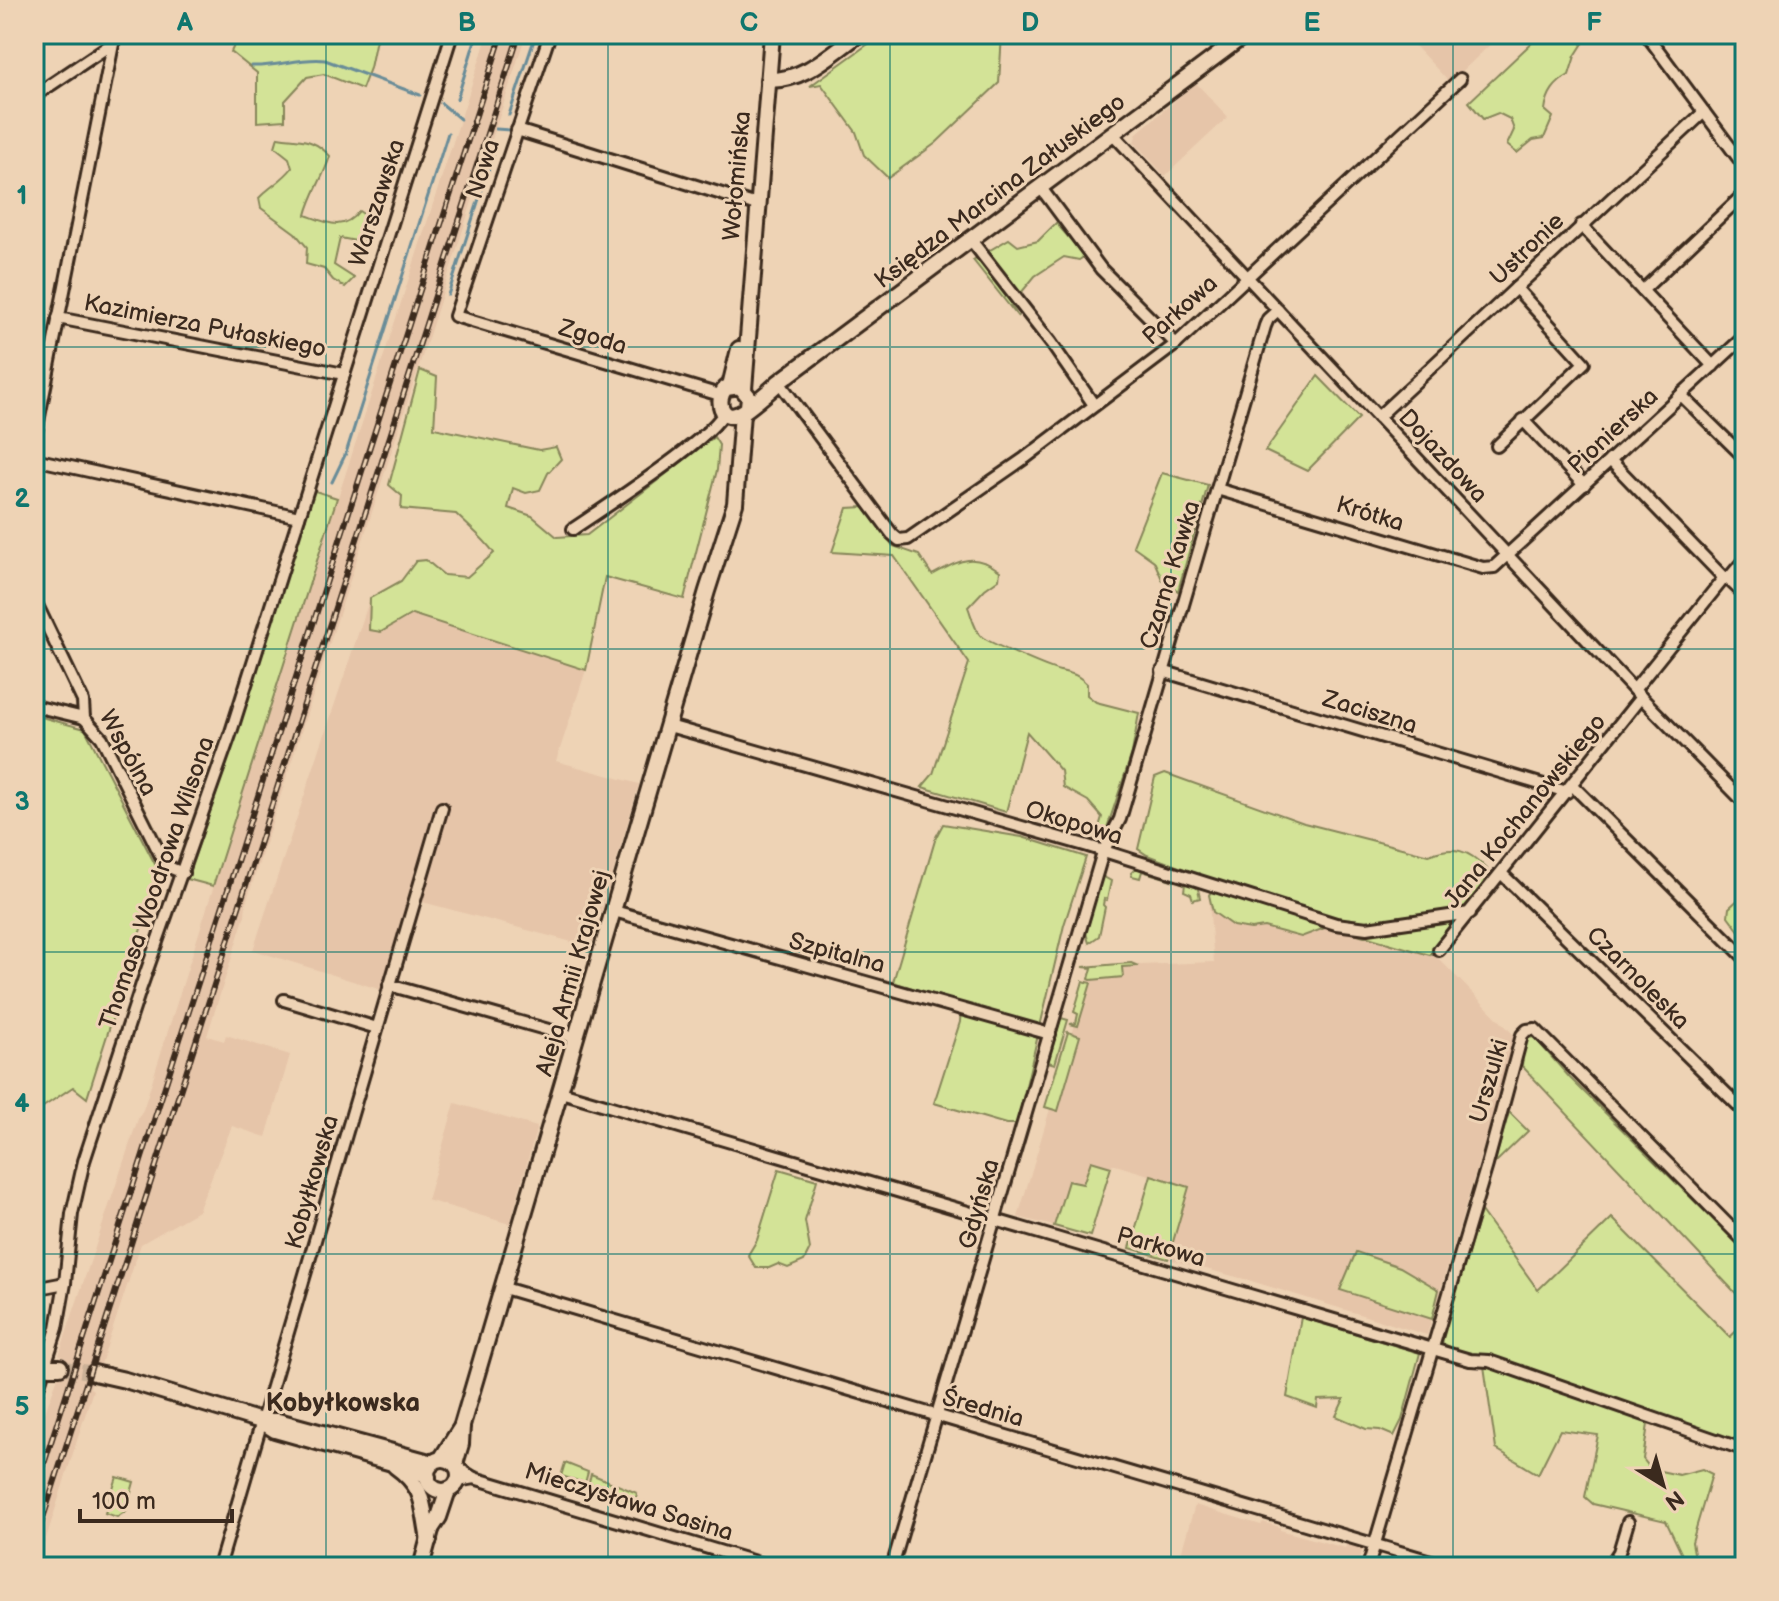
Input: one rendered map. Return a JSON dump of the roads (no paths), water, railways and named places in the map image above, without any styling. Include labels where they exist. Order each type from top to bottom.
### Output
[{"type":"street","name":"Warszawska","points":[[343,379],[452,34]]},
{"type":"street","name":"Nowa","points":[[455,316],[550,34]]},
{"type":"street","name":"Wołomińska","points":[[735,401],[747,321],[772,34]]},
{"type":"street","points":[[768,80],[790,79],[806,72],[859,34]]},
{"type":"street","name":"Księdza Marcina Załuskiego","points":[[735,401],[779,382],[1246,34]]},
{"type":"street","points":[[1646,34],[1745,167]]},
{"type":"street","points":[[34,96],[114,39]]},
{"type":"street","points":[[34,442],[114,39]]},
{"type":"street","name":"Parkowa","points":[[779,382],[892,534],[902,540],[912,537],[1025,458],[1176,344],[1460,79]]},
{"type":"street","name":"Ustronie","points":[[1378,417],[1704,112]]},
{"type":"street","points":[[517,130],[757,205]]},
{"type":"street","name":"Dojazdowa","points":[[1113,134],[1745,803]]},
{"type":"street","points":[[1041,188],[1101,269],[1176,344]]},
{"type":"street","points":[[1643,290],[1745,193]]},
{"type":"street","points":[[1581,225],[1713,366]]},
{"type":"street","points":[[971,240],[1051,343],[1094,405]]},
{"type":"street","points":[[1497,446],[1584,363],[1516,288]]},
{"type":"street","name":"Czarna Kawka","points":[[1103,852],[1120,819],[1265,326],[1278,310]]},
{"type":"street","name":"Zgoda","points":[[455,316],[735,401]]},
{"type":"street","name":"Kazimierza Pułaskiego","points":[[58,318],[343,379]]},
{"type":"street","name":"Pionierska","points":[[1508,555],[1745,336]]},
{"type":"street","name":"Thomasa Woodrowa Wilsona","points":[[34,1400],[57,1328],[72,1214],[84,1161],[141,987],[231,732],[343,379]]},
{"type":"street","points":[[1681,395],[1745,458]]},
{"type":"street","points":[[573,529],[681,453],[717,423],[735,401]]},
{"type":"street","name":"Aleja Armii Krajowej","points":[[421,1567],[430,1534],[439,1517],[444,1474],[504,1288],[735,504],[735,401]]},
{"type":"street","points":[[1523,420],[1584,485]]},
{"type":"street","points":[[34,459],[299,517]]},
{"type":"street","points":[[1610,460],[1745,595]]},
{"type":"street","name":"Krótka","points":[[1217,489],[1483,568],[1494,567],[1508,555]]},
{"type":"street","name":"Jana Kochanowskiego","points":[[1439,950],[1569,788],[1726,578],[1745,559]]},
{"type":"street","name":"Wspólna","points":[[34,599],[83,701],[84,718],[102,738],[162,858],[171,868],[183,873]]},
{"type":"street","name":"Zaciszna","points":[[1162,671],[1569,788],[1745,958]]},
{"type":"street","points":[[34,706],[84,718]]},
{"type":"street","name":"Okopowa","points":[[669,726],[1103,852],[1346,927],[1367,928],[1470,913]]},
{"type":"street","name":"Kobyłkowska","points":[[219,1567],[442,808]]},
{"type":"street","name":"Gdyńska","points":[[892,1567],[1103,852]]},
{"type":"street","name":"Czarnoleska","points":[[1502,874],[1745,1112]]},
{"type":"street","name":"Szpitalna","points":[[614,911],[1050,1034]]},
{"type":"street","points":[[389,985],[577,1038]]},
{"type":"street","points":[[284,1000],[377,1028]]},
{"type":"street","name":"Urszulki","points":[[1434,1347],[1487,1165],[1520,1036],[1527,1030],[1535,1029],[1745,1242]]},
{"type":"street","name":"Parkowa","points":[[561,1092],[1470,1360],[1489,1361],[1745,1450]]},
{"type":"street","points":[[34,1289],[65,1283]]},
{"type":"street","name":"Średnia","points":[[504,1288],[1451,1567]]},
{"type":"street","points":[[1368,1567],[1434,1347]]},
{"type":"street","name":"Mieczysława Sasina","points":[[94,1373],[261,1421],[275,1430],[419,1470],[474,1478],[772,1567]]},
{"type":"street","name":"Mieczysława Sasina","points":[[261,1421],[278,1421],[444,1474]]},
{"type":"street","points":[[392,1463],[409,1477],[421,1493],[430,1534]]},
{"type":"street","points":[[1609,1567],[1619,1552],[1628,1522]]},
{"type":"waterway","points":[[457,99],[477,34]]},
{"type":"waterway","points":[[509,115],[536,34]]},
{"type":"waterway","points":[[251,66],[325,60],[420,95]]},
{"type":"waterway","points":[[441,103],[460,119]]},
{"type":"waterway","points":[[496,129],[510,130]]},
{"type":"waterway","points":[[332,482],[346,453],[448,133]]},
{"type":"waterway","points":[[448,295],[495,149]]},
{"type":"tunnel","points":[[60,1367],[94,1373]]},
{"type":"railway","points":[[34,1495],[502,34]]},
{"type":"railway","points":[[34,1546],[519,34]]},
{"type":"district","name":"Kobyłkowska","points":[[343,1403]]}]
